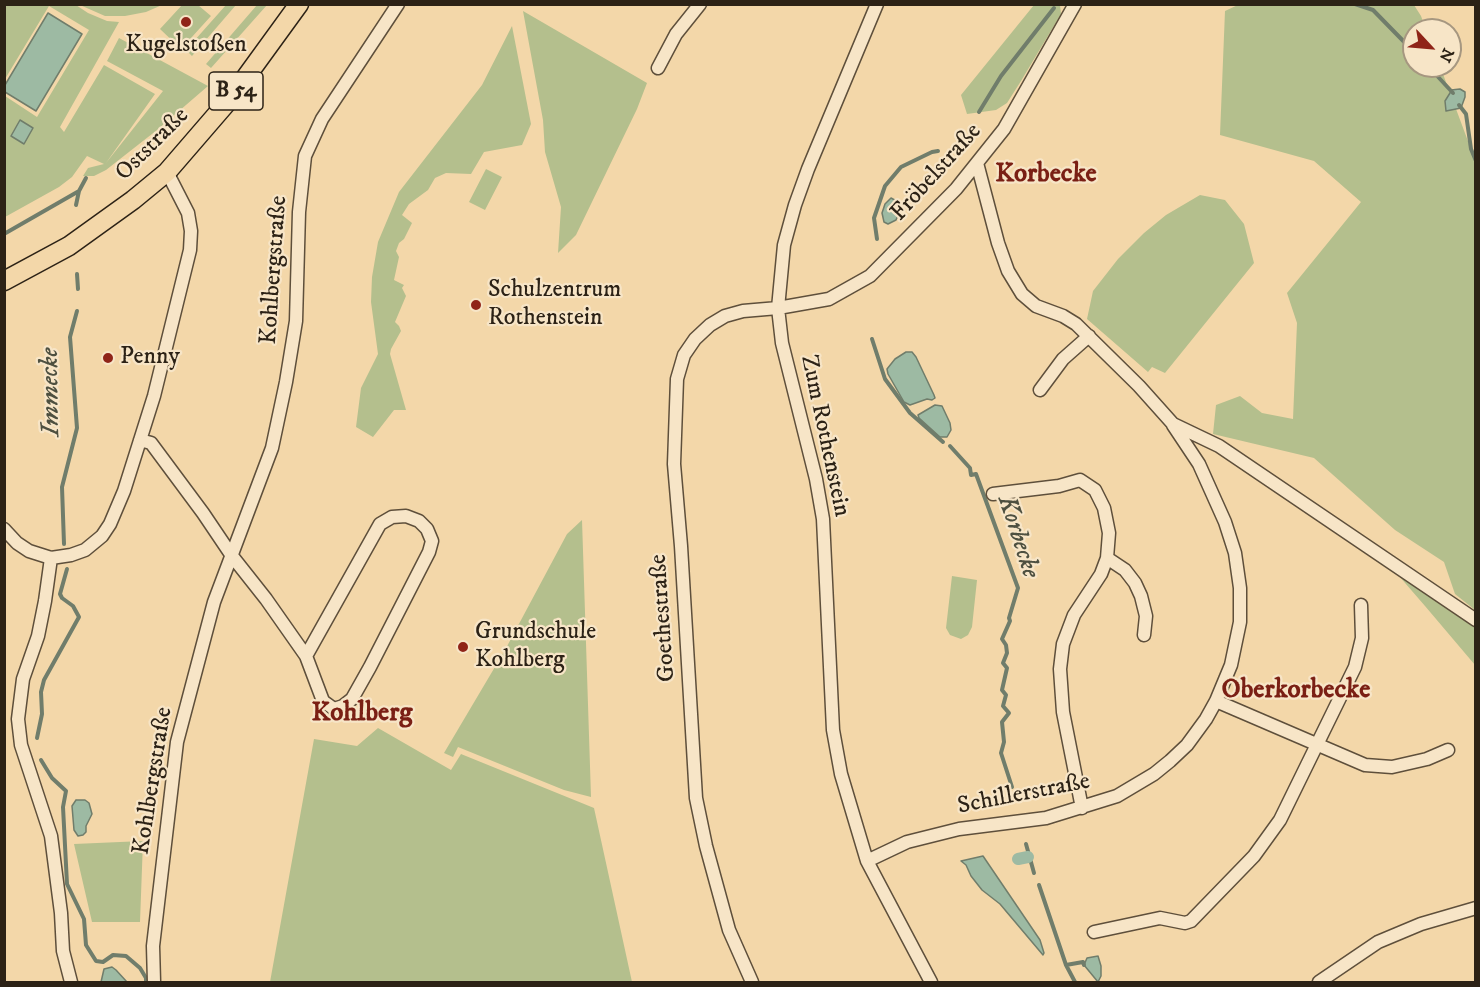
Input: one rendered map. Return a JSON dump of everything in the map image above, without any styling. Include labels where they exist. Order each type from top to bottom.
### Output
[{"type":"main road","name":"Oststraße","points":[[4,281],[69,246],[133,200],[167,172],[230,99],[299,4]]},
{"type":"street","name":"Kohlbergstraße","points":[[154,982],[153,946],[177,742],[214,602],[272,448],[286,382],[296,321],[299,212],[305,156],[322,119],[398,4]]},
{"type":"street","points":[[658,68],[676,34],[700,4]]},
{"type":"street","name":"Zum Rothenstein","points":[[877,4],[808,168],[795,205],[784,245],[778,308],[782,343],[816,479],[823,519],[833,730],[841,774],[867,861],[931,982]]},
{"type":"street","name":"Fröbelstraße","points":[[778,308],[829,299],[870,276],[956,189],[1009,120],[1075,4]]},
{"type":"street","points":[[977,163],[998,243],[1008,271],[1022,294],[1036,306],[1063,316],[1076,324],[1140,386],[1173,424],[1219,446],[1476,620]]},
{"type":"street","points":[[4,529],[28,551],[51,558],[71,555],[85,550],[102,536],[119,505],[154,396],[189,250],[191,231],[188,213],[167,172]]},
{"type":"street","name":"Goethestraße","points":[[752,982],[729,930],[706,846],[696,798],[674,464],[675,405],[677,379],[684,355],[695,339],[710,325],[725,316],[743,311],[778,308]]},
{"type":"street","points":[[1040,390],[1062,359],[1089,336]]},
{"type":"street","name":"Schillerstraße","points":[[867,861],[907,842],[959,829],[1046,818],[1117,796],[1154,774],[1186,745],[1206,719],[1231,665],[1240,622],[1240,588],[1235,553],[1225,522],[1208,482],[1191,450],[1173,424]]},
{"type":"street","points":[[140,440],[151,443],[232,556],[266,599],[306,656],[322,701],[334,709],[352,699],[429,552],[432,541],[427,529],[419,521],[406,516],[392,517],[380,524],[306,656]]},
{"type":"street","points":[[993,494],[1059,486],[1080,480],[1095,490],[1104,508],[1109,533],[1107,558],[1101,574],[1074,615],[1063,644],[1060,669],[1063,712],[1082,808]]},
{"type":"street","points":[[51,558],[43,613],[38,636],[23,679],[18,719],[21,745],[51,836],[63,951],[71,982]]},
{"type":"street","points":[[1107,558],[1125,570],[1135,583],[1146,616],[1143,635]]},
{"type":"street","points":[[1094,932],[1160,918],[1185,923],[1191,921],[1254,856],[1280,820],[1355,667],[1362,638],[1361,605]]},
{"type":"street","points":[[1216,701],[1365,765],[1392,767],[1427,759],[1448,750]]},
{"type":"street","points":[[1319,982],[1378,942],[1422,924],[1476,908]]},
{"type":"shaded area","name":"Kugelstoßen","points":[[183,4],[198,5],[211,16],[181,49],[160,29]]},
{"type":"shaded area","points":[[1240,4],[1414,5],[1421,16],[1422,18],[1402,18],[1402,78],[1444,78],[1475,160],[1475,610],[1455,594],[1444,562],[1395,530],[1314,458],[1213,434],[1216,405],[1240,396],[1262,413],[1293,419],[1297,323],[1287,293],[1361,202],[1314,161],[1220,135],[1225,11]]},
{"type":"shaded area","points":[[5,5],[76,5],[107,21],[119,22],[60,127],[64,132],[104,65],[155,94],[106,163],[163,91],[107,61],[119,38],[208,86],[106,170],[94,176],[83,176],[88,168],[104,164],[87,156],[72,177],[59,187],[5,217],[5,96],[37,117],[89,30],[49,6],[5,79]]},
{"type":"shaded area","points":[[80,5],[162,5],[146,12],[125,16],[105,16]]},
{"type":"shaded area","points":[[226,5],[236,5],[192,56],[186,50]]},
{"type":"shaded area","points":[[257,5],[267,5],[211,68],[206,64]]},
{"type":"shaded area","points":[[1034,5],[1060,5],[1061,14],[1021,81],[1007,103],[996,110],[967,114],[961,95]]},
{"type":"shaded area","points":[[523,11],[647,83],[637,109],[576,235],[558,253],[561,207],[545,152],[543,120]]},
{"type":"shaded area","points":[[48,13],[82,34],[36,111],[5,92],[5,85]]},
{"type":"shaded area","points":[[512,26],[531,124],[522,145],[484,152],[471,174],[446,173],[435,178],[428,190],[409,204],[402,215],[412,223],[396,251],[399,257],[394,280],[404,285],[402,288],[406,296],[395,322],[401,331],[390,354],[406,410],[394,410],[373,437],[356,427],[361,388],[378,354],[371,302],[372,277],[378,242],[399,192],[482,85]]},
{"type":"shaded area","points":[[1460,89],[1465,92],[1461,108],[1446,111],[1445,101],[1451,90]]},
{"type":"shaded area","points":[[20,120],[33,128],[24,144],[11,136]]},
{"type":"shaded area","points":[[486,169],[502,177],[485,210],[469,202]]},
{"type":"shaded area","points":[[1200,195],[1225,200],[1244,224],[1254,263],[1165,373],[1152,367],[1148,372],[1087,319],[1093,291],[1118,259],[1144,233],[1166,215]]},
{"type":"shaded area","points":[[891,198],[900,203],[901,208],[896,220],[888,224],[884,222],[882,213],[885,204]]},
{"type":"shaded area","points":[[906,352],[912,352],[916,357],[934,395],[935,398],[932,400],[927,399],[910,405],[904,402],[888,374],[887,369],[895,359]]},
{"type":"shaded area","points":[[935,405],[942,406],[950,423],[951,430],[947,437],[940,437],[919,418],[918,415]]},
{"type":"shaded area","points":[[582,520],[591,797],[564,790],[458,747],[453,757],[444,753],[505,650],[567,534]]},
{"type":"shaded area","points":[[952,576],[977,580],[972,627],[968,635],[961,639],[950,635],[946,628]]},
{"type":"shaded area","points":[[1399,576],[1475,626],[1475,665],[1425,606]]},
{"type":"shaded area","points":[[378,728],[451,770],[461,754],[594,808],[632,982],[270,982],[314,739],[357,746]]},
{"type":"shaded area","points":[[76,800],[85,800],[89,803],[92,814],[86,826],[86,832],[78,836],[74,830],[72,806]]},
{"type":"shaded area","points":[[143,841],[140,922],[92,922],[74,844]]},
{"type":"shaded area","points":[[983,856],[1040,940],[1043,955],[1000,904],[982,890],[961,861]]},
{"type":"shaded area","points":[[1098,956],[1101,976],[1098,982],[1084,965],[1087,958]]},
{"type":"shaded area","points":[[112,967],[127,982],[101,982],[104,969]]},
{"type":"waterway","points":[[1355,4],[1373,10],[1402,40]]},
{"type":"waterway","name":"Korbecke","points":[[979,112],[1001,76],[1054,8]]},
{"type":"waterway","points":[[1439,78],[1453,93]]},
{"type":"waterway","points":[[1459,105],[1466,114],[1471,149],[1476,161]]},
{"type":"waterway","name":"Korbecke","points":[[877,239],[874,218],[885,186],[901,167],[938,151]]},
{"type":"waterway","points":[[4,234],[79,191],[86,178]]},
{"type":"waterway","name":"Immecke","points":[[76,205],[79,191]]},
{"type":"waterway","name":"Immecke","points":[[77,274],[78,289]]},
{"type":"waterway","name":"Immecke","points":[[64,544],[62,487],[77,428],[70,337],[77,311]]},
{"type":"waterway","name":"Korbecke","points":[[872,339],[885,379],[910,413],[943,442]]},
{"type":"waterway","name":"Korbecke","points":[[950,446],[970,468],[971,475],[976,474],[1018,588],[1010,621],[1002,639],[1007,653],[1003,663],[1007,668],[1002,690],[1006,695],[1003,706],[1009,713],[1002,722],[1004,742],[1001,753],[1012,787]]},
{"type":"waterway","name":"Immecke","points":[[37,738],[42,714],[41,692],[44,680],[79,617],[73,606],[60,594],[67,569]]},
{"type":"waterway","name":"Immecke","points":[[41,760],[52,778],[66,791],[63,807],[67,884],[84,919],[86,945],[96,961],[103,962],[113,955],[126,956],[140,968],[146,982]]},
{"type":"waterway","name":"Korbecke","points":[[1026,844],[1034,873]]},
{"type":"waterway","points":[[1018,859],[1028,857]]},
{"type":"waterway","name":"Korbecke","points":[[1039,885],[1066,965],[1075,982]]},
{"type":"waterway","points":[[1066,965],[1083,962],[1084,965]]},
{"type":"place","name":"Kugelstoßen","points":[[186,22]]},
{"type":"place","name":"Schulzentrum Rothenstein","points":[[476,305]]},
{"type":"place","name":"Penny","points":[[108,358]]},
{"type":"place","name":"Grundschule Kohlberg","points":[[463,647]]},
{"type":"district","name":"Korbecke","points":[[1046,175]]},
{"type":"district","name":"Oberkorbecke","points":[[1296,691]]},
{"type":"district","name":"Kohlberg","points":[[362,714]]}]
